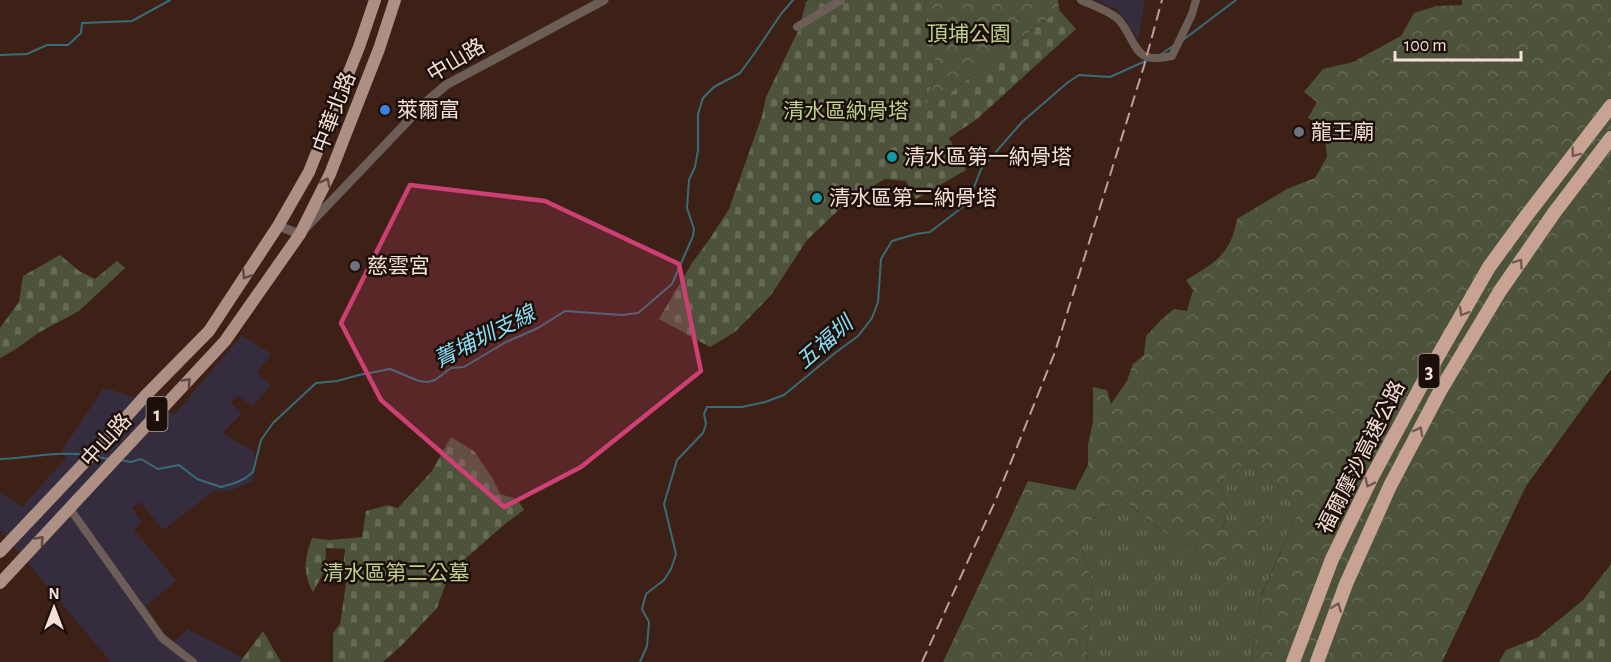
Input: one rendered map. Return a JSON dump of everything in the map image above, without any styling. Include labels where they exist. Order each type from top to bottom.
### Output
[{"type":"highway","name":"福爾摩沙高速公路","points":[[1293,662],[1332,559],[1373,475],[1427,375],[1490,267],[1611,106]]},
{"type":"highway","name":"福爾摩沙高速公路","points":[[1317,662],[1346,584],[1390,486],[1440,391],[1500,291],[1554,213],[1611,138]]},
{"type":"main road","name":"中華北路","points":[[278,226],[309,172],[359,47],[375,0]]},
{"type":"main road","name":"中華北路","points":[[300,234],[330,174],[379,49],[395,0]]},
{"type":"main road","name":"中山路","points":[[0,552],[145,396],[209,331],[278,226]]},
{"type":"main road","name":"中山路","points":[[0,583],[225,341],[300,234]]},
{"type":"street","name":"中山路","points":[[300,234],[418,110],[446,85],[604,0]]},
{"type":"street","points":[[797,27],[840,0]]},
{"type":"street","points":[[1081,0],[1119,19],[1143,57],[1158,59],[1172,56],[1192,14],[1196,0]]},
{"type":"street","points":[[278,226],[300,234]]},
{"type":"street","points":[[70,509],[162,638],[193,662]]},
{"type":"highlighted area","points":[[410,185],[545,201],[679,264],[701,371],[581,467],[504,507],[381,400],[341,323]]},
{"type":"shaded area","points":[[1095,0],[1145,0],[1138,40],[1118,10]]},
{"type":"shaded area","points":[[242,335],[271,354],[257,373],[271,385],[252,407],[238,395],[231,403],[242,413],[222,433],[255,452],[253,481],[227,492],[214,491],[163,530],[140,502],[132,508],[142,522],[134,530],[176,580],[146,606],[163,632],[174,642],[188,629],[243,658],[240,662],[111,662],[0,530],[0,492],[22,507],[66,458],[62,450],[104,388],[125,394],[174,415]]},
{"type":"green space","name":"清水區納骨塔","points":[[808,0],[926,0],[924,7],[935,38],[935,82],[924,98],[929,109],[1059,10],[1076,29],[977,119],[949,138],[966,170],[916,199],[906,181],[885,179],[848,201],[807,240],[771,295],[735,332],[710,347],[659,319],[692,263],[729,209],[762,116],[766,97],[799,29]]},
{"type":"green space","name":"頂埔公園","points":[[926,0],[1058,0],[1059,10],[929,109],[924,98],[935,82],[935,38],[924,7]]},
{"type":"green space","points":[[1462,0],[1611,0],[1611,369],[1526,486],[1442,662],[1251,662],[1261,597],[1300,508],[1272,481],[1246,463],[1221,481],[1227,508],[1223,529],[1270,518],[1278,531],[1255,553],[1214,562],[1165,533],[1123,500],[1106,505],[1079,535],[1092,582],[1086,662],[943,662],[1028,481],[1075,490],[1088,465],[1088,445],[1093,421],[1093,387],[1107,390],[1111,404],[1127,381],[1133,364],[1144,355],[1146,336],[1174,309],[1187,311],[1193,290],[1186,280],[1213,262],[1226,249],[1231,241],[1237,219],[1287,189],[1315,178],[1327,157],[1324,127],[1308,118],[1317,102],[1304,92],[1323,69],[1353,62],[1401,36],[1414,13],[1436,6],[1462,5]]},
{"type":"green space","points":[[60,255],[79,271],[95,279],[117,261],[125,268],[79,311],[38,333],[0,358],[0,328],[19,302],[23,276]]},
{"type":"green space","name":"清水區第二公墓","points":[[451,437],[474,451],[500,494],[517,499],[524,510],[450,572],[437,608],[383,662],[333,662],[333,633],[340,624],[347,577],[343,569],[345,549],[326,548],[325,570],[313,592],[306,572],[312,538],[329,540],[362,537],[366,511],[388,505],[398,508],[432,471]]},
{"type":"green space","points":[[1246,462],[1272,481],[1300,508],[1261,596],[1251,662],[1086,662],[1092,582],[1079,535],[1106,505],[1123,500],[1165,533],[1214,562],[1270,518],[1223,530],[1227,508],[1221,481]]},
{"type":"green space","points":[[1611,564],[1611,662],[1499,662],[1506,650],[1537,638],[1583,600]]},
{"type":"green space","points":[[263,631],[281,662],[240,662],[243,658]]},
{"type":"waterway","points":[[0,55],[27,54],[47,45],[68,45],[81,33],[82,23],[132,21],[170,0]]},
{"type":"waterway","name":"菁埔圳支線","points":[[120,460],[131,462],[141,459],[158,469],[179,465],[197,479],[221,487],[244,479],[253,472],[261,440],[273,423],[316,383],[337,381],[390,369],[419,381],[428,382],[435,380],[451,368],[464,367],[565,311],[622,315],[638,313],[672,284],[693,236],[694,229],[687,208],[689,180],[695,167],[698,150],[698,114],[703,98],[714,87],[740,73],[793,0]]},
{"type":"waterway","name":"五福圳","points":[[1183,40],[1236,0]]},
{"type":"waterway","name":"五福圳","points":[[1160,55],[1173,46]]},
{"type":"waterway","name":"五福圳","points":[[640,662],[647,646],[649,622],[642,609],[646,594],[664,580],[676,554],[664,504],[677,460],[703,433],[706,424],[704,414],[707,407],[742,407],[784,395],[858,336],[872,318],[878,302],[881,259],[892,241],[930,232],[968,203],[981,169],[1022,122],[1067,83],[1079,75],[1110,77],[1150,59]]},
{"type":"waterway","name":"菁埔圳支線","points":[[0,459],[53,454],[85,455]]},
{"type":"waterway","name":"菁埔圳支線","points":[[97,457],[109,459]]},
{"type":"railway","points":[[922,662],[997,497],[1055,352],[1144,66],[1162,0]]},
{"type":"place","name":"萊爾富","points":[[385,110]]},
{"type":"place","name":"龍王廟","points":[[1299,132]]},
{"type":"place","name":"清水區第一納骨塔","points":[[892,157]]},
{"type":"place","name":"清水區第二納骨塔","points":[[817,198]]},
{"type":"place","name":"慈雲宮","points":[[355,266]]}]
